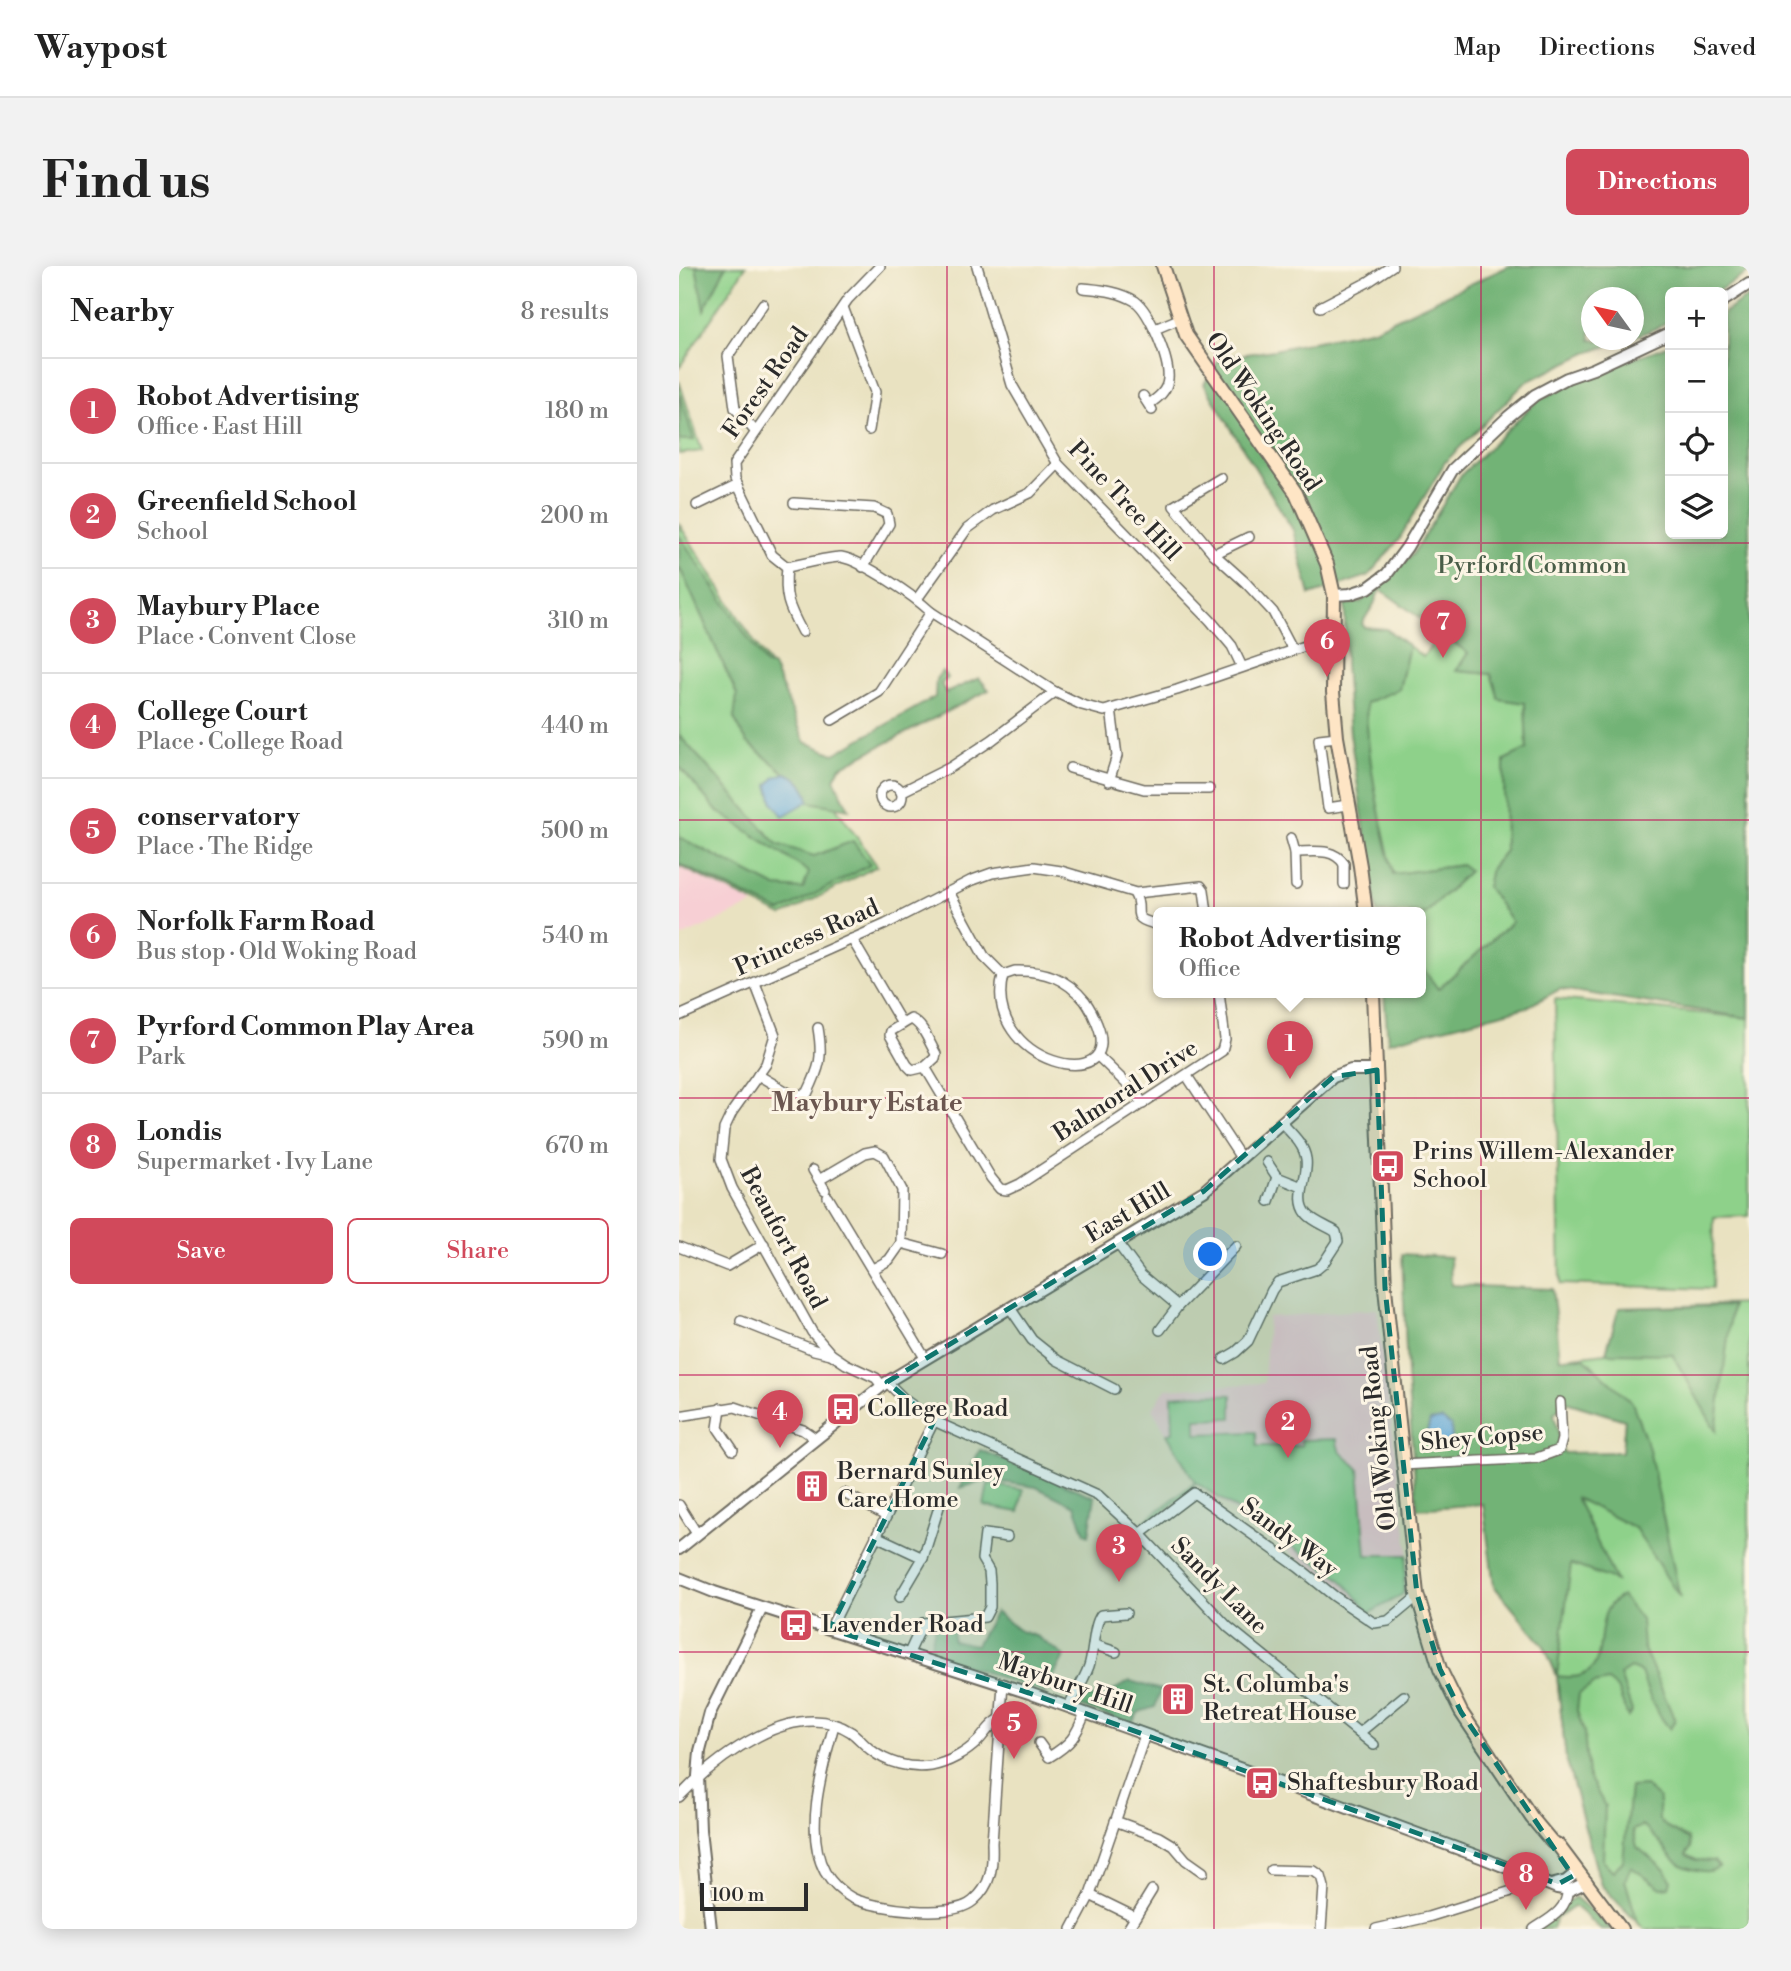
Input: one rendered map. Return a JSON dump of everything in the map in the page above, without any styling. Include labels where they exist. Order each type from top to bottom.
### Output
[{"type":"main road","name":"Old Woking Road","points":[[1163,266],[1179,318],[1195,348],[1296,493],[1327,564],[1334,595],[1334,702],[1337,737],[1365,907]]},
{"type":"main road","name":"Old Woking Road","points":[[1373,998],[1385,1288],[1418,1595],[1440,1669],[1461,1712],[1532,1818],[1552,1842],[1558,1845],[1608,1920],[1621,1929]]},
{"type":"street","name":"Forest Road","points":[[738,485],[734,464],[755,431],[843,307],[880,266]]},
{"type":"street","name":"Pine Tree Hill","points":[[977,266],[1012,385],[1058,464],[1210,620],[1232,646],[1242,667]]},
{"type":"street","points":[[1319,307],[1392,266]]},
{"type":"street","points":[[1728,298],[1749,284]]},
{"type":"street","points":[[1083,288],[1113,291],[1136,302],[1155,329],[1168,379],[1166,388],[1159,397],[1148,403]]},
{"type":"street","points":[[755,431],[735,408],[728,356],[763,304]]},
{"type":"street","points":[[843,307],[875,392],[869,430]]},
{"type":"street","points":[[1155,329],[1179,318]]},
{"type":"street","points":[[1334,595],[1350,594],[1368,588],[1387,574],[1453,469],[1535,395],[1567,378],[1593,369],[1665,335]]},
{"type":"street","points":[[917,599],[967,530],[993,510],[1030,493],[1058,464]]},
{"type":"street","points":[[1221,478],[1174,506],[1214,554],[1273,612],[1293,650]]},
{"type":"street","points":[[697,505],[738,485],[772,555],[787,566],[840,557],[863,567],[917,599],[931,611],[1055,692],[1082,705],[1104,711],[1334,636]]},
{"type":"street","points":[[794,503],[874,508],[887,514],[890,524],[863,567]]},
{"type":"street","points":[[1214,554],[1249,537]]},
{"type":"street","points":[[787,566],[784,589],[802,632]]},
{"type":"street","points":[[832,720],[879,692],[931,611]]},
{"type":"street","points":[[901,792],[951,767],[1055,692]]},
{"type":"street","points":[[1109,780],[1117,756],[1111,709]]},
{"type":"street","points":[[1337,737],[1319,739],[1328,808],[1348,805]]},
{"type":"street","points":[[1070,768],[1144,789],[1209,789]]},
{"type":"street","points":[[1291,838],[1295,852],[1296,884]]},
{"type":"street","points":[[1295,852],[1330,852],[1339,856],[1344,864],[1344,884]]},
{"type":"street","points":[[1344,864],[1360,866]]},
{"type":"street","points":[[1003,975],[984,956],[949,892],[992,873],[1034,867],[1061,871],[1134,892],[1201,886],[1206,907]]},
{"type":"street","name":"Princess Road","points":[[679,1016],[852,939],[949,892]]},
{"type":"street","points":[[1134,892],[1138,901],[1139,917],[1153,924]]},
{"type":"street","points":[[852,939],[902,1024]]},
{"type":"street","points":[[1015,971],[1036,971],[1058,977],[1078,993],[1091,1009],[1101,1033],[1102,1048],[1098,1056],[1077,1066],[1053,1062],[1014,1035],[1004,1015],[999,996],[1003,975],[1015,971]]},
{"type":"street","name":"Beaufort Road","points":[[755,983],[775,1035],[766,1064],[732,1112],[724,1129],[721,1159],[732,1188],[812,1332],[831,1354]]},
{"type":"street","name":"Balmoral Drive","points":[[925,1067],[991,1178],[1000,1189],[1007,1190],[1222,1051],[1225,1045],[1220,998]]},
{"type":"street","points":[[911,1019],[915,1020],[936,1054],[925,1067],[912,1070],[890,1035],[891,1031],[911,1019]]},
{"type":"street","points":[[758,1075],[792,1095],[807,1094],[817,1074],[822,1051],[818,1028]]},
{"type":"street","points":[[1098,1056],[1136,1093],[1143,1104]]},
{"type":"street","name":"East Hill","points":[[885,1384],[1204,1191],[1333,1077],[1351,1070],[1377,1070]]},
{"type":"street","points":[[1187,1076],[1241,1158]]},
{"type":"street","points":[[1224,1359],[1248,1341],[1278,1282],[1317,1269],[1336,1246],[1339,1236],[1304,1210],[1301,1198],[1306,1158],[1298,1141],[1281,1122]]},
{"type":"street","points":[[819,1180],[865,1153],[875,1152],[884,1156],[902,1190],[901,1243],[889,1260],[873,1269]]},
{"type":"street","points":[[1267,1162],[1277,1177],[1302,1187]]},
{"type":"street","points":[[813,1170],[925,1358]]},
{"type":"street","points":[[1269,1201],[1277,1177]]},
{"type":"street","points":[[901,1243],[942,1254]]},
{"type":"street","points":[[679,1247],[727,1266],[764,1244]]},
{"type":"street","points":[[1118,1244],[1141,1275],[1178,1306]]},
{"type":"street","points":[[1160,1329],[1178,1306],[1236,1246]]},
{"type":"street","points":[[1010,1308],[1033,1340],[1057,1360],[1114,1389]]},
{"type":"street","points":[[741,1321],[831,1354]]},
{"type":"street","name":"Sandy Lane","points":[[831,1354],[876,1378],[934,1421],[1087,1489],[1109,1504],[1228,1627],[1374,1745]]},
{"type":"street","points":[[679,1549],[885,1384]]},
{"type":"street","name":"Shey Copse","points":[[1402,1465],[1537,1458],[1559,1450],[1562,1439],[1560,1402]]},
{"type":"street","points":[[679,1416],[735,1407],[803,1430],[816,1439]]},
{"type":"street","points":[[721,1408],[718,1428],[733,1450]]},
{"type":"street","points":[[830,1629],[934,1421]]},
{"type":"street","points":[[844,1493],[886,1516]]},
{"type":"street","name":"Sandy Way","points":[[1140,1534],[1194,1493],[1374,1623],[1388,1621],[1418,1595]]},
{"type":"street","points":[[679,1505],[697,1534]]},
{"type":"street","points":[[900,1597],[923,1558],[939,1507]]},
{"type":"street","points":[[909,1653],[923,1623],[985,1617],[990,1607],[991,1593],[989,1571],[982,1559],[985,1535],[1007,1537]]},
{"type":"street","points":[[876,1536],[923,1558]]},
{"type":"street","name":"Maybury Hill","points":[[679,1578],[762,1608],[1003,1684],[1264,1777],[1567,1890]]},
{"type":"street","points":[[711,1929],[703,1868],[698,1776],[700,1751],[710,1713],[762,1608]]},
{"type":"street","points":[[1068,1707],[1088,1669],[1095,1645],[1096,1622],[1101,1615],[1126,1613]]},
{"type":"street","points":[[1095,1645],[1116,1652]]},
{"type":"street","points":[[834,1725],[823,1765],[815,1822],[824,1871],[835,1887],[861,1901],[897,1908],[942,1911],[962,1908],[973,1901],[989,1881],[993,1868],[992,1843],[1003,1684]]},
{"type":"street","points":[[1359,1733],[1404,1696]]},
{"type":"street","points":[[1039,1743],[1044,1759],[1076,1736],[1085,1713]]},
{"type":"street","points":[[679,1797],[698,1776],[736,1748],[776,1728],[817,1721],[834,1725],[851,1732],[885,1760],[930,1766],[952,1760],[977,1742],[991,1724],[1000,1719]]},
{"type":"street","points":[[1072,1929],[1090,1895],[1145,1735]]},
{"type":"street","points":[[1115,1821],[1159,1837],[1174,1846],[1186,1860],[1203,1872]]},
{"type":"street","points":[[1271,1870],[1314,1871],[1321,1876],[1324,1887],[1321,1929]]},
{"type":"street","points":[[1551,1885],[1580,1879]]},
{"type":"street","points":[[1534,1929],[1559,1911],[1567,1900],[1567,1890],[1580,1879]]},
{"type":"street","points":[[1376,1929],[1428,1917],[1531,1885],[1537,1880]]},
{"type":"street","points":[[1128,1929],[1152,1890]]},
{"type":"street","points":[[1090,1895],[1135,1917]]},
{"type":"highlighted area","points":[[1377,1070],[1385,1288],[1417,1594],[1440,1669],[1461,1712],[1573,1876],[1558,1884],[1029,1693],[830,1629],[934,1421],[887,1382],[1204,1191],[1333,1077]]},
{"type":"shaded area","points":[[679,867],[754,904],[679,938]]},
{"type":"shaded area","points":[[1377,1309],[1408,1549],[1403,1594],[1370,1613],[1195,1482],[1152,1409],[1166,1389],[1264,1383],[1268,1317]]},
{"type":"green space","points":[[679,266],[746,266],[679,368]]},
{"type":"green space","points":[[696,266],[726,266],[704,310]]},
{"type":"green space","points":[[1509,266],[1749,266],[1749,272],[1724,287],[1665,287],[1665,323],[1644,333],[1644,287],[1581,287],[1581,350],[1596,350],[1526,382],[1445,462],[1398,541],[1368,576],[1310,595],[1293,530],[1204,384],[1220,358],[1274,350],[1374,329]]},
{"type":"green space","name":"Pyrford Common","points":[[1749,296],[1749,1018],[1560,989],[1527,1007],[1388,1042],[1384,998],[1426,998],[1426,973],[1438,989],[1512,922],[1487,887],[1491,868],[1505,851],[1504,760],[1527,749],[1525,703],[1499,699],[1491,674],[1456,671],[1468,653],[1380,589],[1362,623],[1364,627],[1386,629],[1409,646],[1399,689],[1366,703],[1372,768],[1393,874],[1462,865],[1469,871],[1426,913],[1426,907],[1376,907],[1350,734],[1345,664],[1345,605],[1361,602],[1413,554],[1461,475],[1538,400],[1595,372],[1665,347],[1665,539],[1728,539],[1728,310]]},
{"type":"green space","points":[[679,381],[702,451],[679,454]]},
{"type":"green space","points":[[680,394],[694,440],[679,440]]},
{"type":"green space","points":[[679,524],[769,665],[835,806],[877,866],[782,916],[679,866]]},
{"type":"green space","points":[[679,535],[766,665],[773,666],[805,742],[834,754],[935,697],[936,679],[942,671],[948,678],[941,684],[946,693],[979,678],[989,690],[840,767],[834,779],[849,809],[803,801],[785,773],[747,742],[734,718],[737,695],[679,566]]},
{"type":"green space","points":[[1441,633],[1468,653],[1457,671],[1491,674],[1525,702],[1527,750],[1504,761],[1505,851],[1491,868],[1512,922],[1438,989],[1426,973],[1426,913],[1469,871],[1462,865],[1393,874],[1367,764],[1366,703],[1399,689],[1409,646],[1423,657]]},
{"type":"green space","points":[[679,735],[777,844],[814,856],[853,841],[870,865],[781,912],[679,864],[679,837],[776,887],[803,889],[809,872],[716,810],[679,766]]},
{"type":"green space","points":[[1555,999],[1749,1018],[1749,1216],[1714,1217],[1712,1289],[1560,1284]]},
{"type":"green space","points":[[1402,1254],[1450,1257],[1451,1285],[1552,1289],[1560,1358],[1584,1358],[1632,1402],[1649,1449],[1680,1598],[1635,1528],[1576,1498],[1616,1581],[1571,1564],[1557,1676],[1544,1646],[1494,1586],[1483,1504],[1417,1509],[1407,1375]],"holes":[[[1566,1402],[1625,1420],[1622,1452],[1563,1453],[1554,1414]]]},
{"type":"green space","points":[[1749,1304],[1749,1929],[1644,1929],[1601,1885],[1566,1758],[1557,1676],[1564,1454],[1622,1452],[1625,1420],[1566,1402],[1565,1358],[1606,1353],[1619,1308]]},
{"type":"green space","points":[[1732,1306],[1716,1431],[1672,1354],[1606,1353],[1619,1308]]},
{"type":"green space","points":[[1232,1395],[1232,1418],[1196,1419],[1196,1434],[1256,1432],[1257,1446],[1301,1446],[1301,1440],[1337,1439],[1339,1449],[1359,1469],[1366,1555],[1407,1555],[1403,1594],[1370,1613],[1350,1588],[1335,1575],[1195,1482],[1167,1434],[1173,1433],[1172,1396]]},
{"type":"green space","points":[[980,1450],[1095,1497],[1089,1535],[1085,1533],[1075,1506],[1036,1487],[988,1480],[960,1488]]},
{"type":"green space","points":[[1195,1482],[1191,1490],[1144,1527],[1138,1526]]},
{"type":"green space","points":[[988,1484],[1023,1490],[1019,1512],[984,1506]]},
{"type":"green space","points":[[1622,1596],[1641,1620],[1643,1647],[1675,1720],[1670,1729],[1652,1702],[1641,1672],[1630,1668],[1620,1675],[1632,1711],[1628,1717],[1617,1688],[1608,1681],[1594,1684],[1579,1694],[1577,1711],[1584,1732],[1588,1775],[1605,1806],[1603,1861],[1613,1871],[1623,1861],[1630,1787],[1645,1786],[1659,1798],[1659,1820],[1669,1829],[1689,1839],[1690,1848],[1686,1855],[1696,1860],[1714,1861],[1719,1867],[1706,1871],[1687,1867],[1672,1858],[1642,1826],[1633,1830],[1637,1847],[1665,1870],[1671,1880],[1669,1887],[1661,1888],[1631,1867],[1625,1880],[1638,1923],[1601,1885],[1566,1758],[1557,1676],[1578,1676],[1590,1671],[1597,1660],[1604,1617],[1610,1605]]},
{"type":"green space","points":[[995,1612],[1020,1631],[1038,1637],[1064,1656],[1045,1693],[929,1653],[935,1627],[953,1625],[953,1641],[976,1645]]},
{"type":"green space","points":[[1130,1681],[1161,1690],[1155,1707],[1139,1712],[1131,1724],[1080,1706],[1085,1696],[1098,1699]]},
{"type":"green space","points":[[1575,1897],[1612,1929],[1601,1929],[1574,1906],[1556,1919],[1552,1929],[1526,1929]]},
{"type":"water","points":[[785,773],[801,783],[809,801],[783,816],[773,803],[768,785],[775,777]]},
{"type":"water","points":[[1442,1419],[1451,1426],[1452,1438],[1446,1445],[1434,1445],[1426,1436],[1430,1421]]},
{"type":"place","name":"Pyrford Common Play Area","points":[[1443,658]]},
{"type":"place","name":"Norfolk Farm Road","points":[[1327,677]]},
{"type":"place","name":"Robot Advertising","points":[[1290,1079]]},
{"type":"place","name":"Prins Willem-Alexander School","points":[[1388,1166]]},
{"type":"place","name":"College Road","points":[[843,1409]]},
{"type":"place","name":"College Court","points":[[780,1448]]},
{"type":"place","name":"Greenfield School","points":[[1288,1458]]},
{"type":"place","name":"Bernard Sunley Care Home","points":[[812,1486]]},
{"type":"place","name":"Maybury Place","points":[[1119,1582]]},
{"type":"place","name":"Lavender Road","points":[[796,1625]]},
{"type":"place","name":"St. Columba's Retreat House","points":[[1178,1699]]},
{"type":"place","name":"conservatory","points":[[1014,1759]]},
{"type":"place","name":"Shaftesbury Road","points":[[1262,1783]]},
{"type":"place","name":"Londis","points":[[1526,1910]]},
{"type":"district","name":"Maybury Estate","points":[[867,1103]]}]
